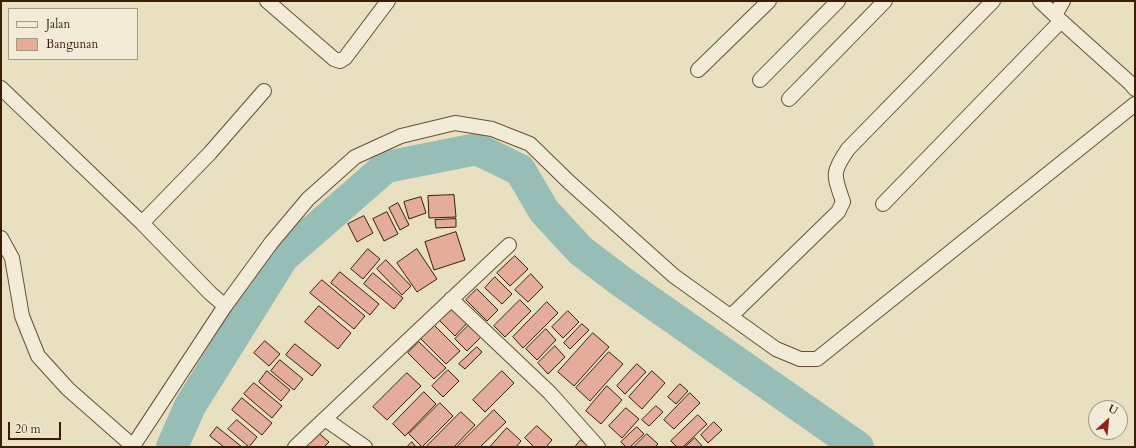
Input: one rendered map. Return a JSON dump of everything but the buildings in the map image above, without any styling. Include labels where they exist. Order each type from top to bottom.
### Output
[{"type":"street","points":[[267,1],[334,59],[340,61],[345,58],[388,1]]},
{"type":"street","points":[[698,70],[769,1]]},
{"type":"street","points":[[760,80],[838,1]]},
{"type":"street","points":[[789,99],[885,1]]},
{"type":"street","points":[[732,316],[838,212],[843,202],[835,178],[836,168],[848,149],[993,1]]},
{"type":"street","points":[[1040,1],[1135,89]]},
{"type":"street","points":[[883,204],[1058,18],[1063,1]]},
{"type":"street","points":[[1,88],[142,223],[210,293],[225,306]]},
{"type":"street","points":[[142,223],[210,153],[264,91]]},
{"type":"street","points":[[1,238],[12,258],[22,316],[38,356],[68,389],[133,446],[225,306],[271,243],[308,199],[356,157],[401,136],[455,123],[492,129],[530,144],[569,182],[674,276],[732,316],[776,349],[800,359],[818,359],[1135,104]]},
{"type":"street","points":[[295,447],[509,245]]},
{"type":"street","points":[[451,299],[550,393],[598,447]]},
{"type":"street","points":[[325,418],[365,447]]},
{"type":"waterway","points":[[172,447],[190,406],[283,257],[386,167],[477,149],[520,170],[544,211],[581,251],[622,282],[858,447]]}]
